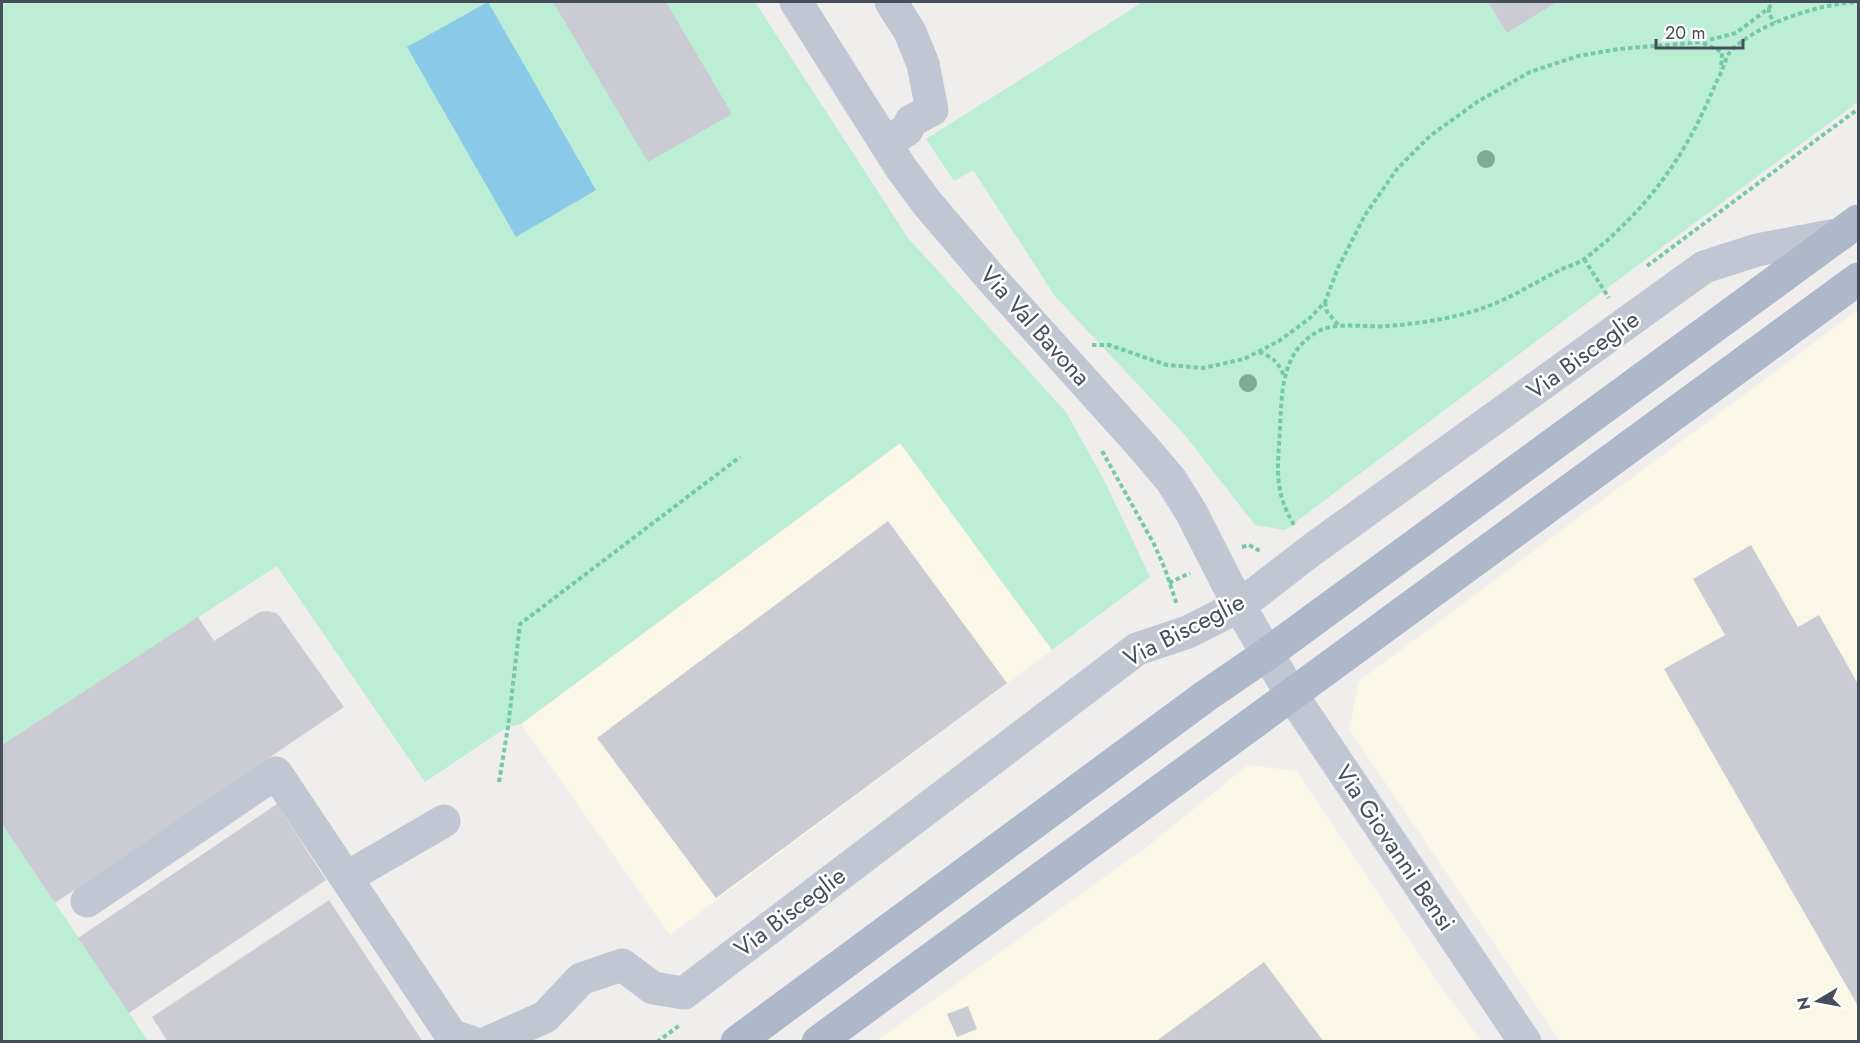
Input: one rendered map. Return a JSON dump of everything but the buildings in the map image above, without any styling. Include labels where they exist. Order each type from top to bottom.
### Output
[{"type":"main road","name":"Via Bisceglie","points":[[737,1041],[1207,695],[1267,654],[1850,227]]},
{"type":"main road","points":[[818,1041],[1858,279]]},
{"type":"street","name":"Via Val Bavona","points":[[796,2],[885,143],[927,203],[1171,480],[1191,512],[1239,606],[1267,654]]},
{"type":"street","points":[[885,143],[907,129],[911,121],[932,110],[923,64],[910,32],[891,2]]},
{"type":"street","name":"Via Bisceglie","points":[[552,1029],[581,979],[622,965],[653,988],[684,993],[1137,649],[1188,632],[1239,606],[1313,549],[1704,267],[1757,250],[1850,227]]},
{"type":"street","name":"Via Giovanni Bensi","points":[[1267,654],[1525,1041]]},
{"type":"street","points":[[87,901],[276,773],[451,1035],[471,1041]]},
{"type":"street","points":[[346,878],[444,821]]},
{"type":"street","points":[[489,1041],[552,1029]]},
{"type":"path","points":[[1092,345],[1109,345],[1167,365],[1203,368],[1244,359],[1259,352],[1280,341],[1310,318],[1324,302],[1338,267],[1365,215],[1397,169],[1430,136],[1477,102],[1530,72],[1578,56],[1619,49],[1701,42],[1736,33],[1769,8],[1773,2]]},
{"type":"path","points":[[1296,527],[1282,504],[1278,482],[1282,386],[1288,362],[1300,346],[1317,331],[1339,326],[1387,326],[1461,315],[1496,304],[1584,259],[1633,216],[1661,185],[1702,115],[1730,53],[1755,33],[1775,23],[1822,7],[1858,2]]},
{"type":"path","points":[[1769,8],[1769,14],[1775,23]]},
{"type":"path","points":[[1701,42],[1722,52],[1721,72]]},
{"type":"path","points":[[1584,259],[1614,303]]},
{"type":"path","points":[[1324,302],[1327,312],[1339,326]]},
{"type":"path","points":[[1259,352],[1270,356],[1278,363],[1285,376]]},
{"type":"path","points":[[498,782],[520,624],[740,457]]},
{"type":"path","points":[[1235,548],[1249,545],[1261,552]]},
{"type":"shaded area","points":[[1858,310],[1858,1041],[1560,1041],[1349,729],[1359,681]]},
{"type":"shaded area","points":[[901,443],[1052,650],[670,935],[521,724]]},
{"type":"shaded area","points":[[1248,765],[1297,771],[1443,990],[1481,1041],[875,1042],[1148,846]]},
{"type":"green space","points":[[2,2],[755,2],[908,238],[1066,412],[1105,482],[1150,577],[1052,650],[900,443],[521,724],[507,727],[425,782],[277,566],[2,745]]},
{"type":"green space","points":[[1143,2],[1488,2],[1507,33],[1557,2],[1858,2],[1858,102],[1285,530],[1255,525],[1184,434],[1055,296],[973,170],[954,181],[926,139]]},
{"type":"green space","points":[[2,824],[148,1041],[2,1041]]},
{"type":"water","points":[[488,2],[596,190],[516,237],[407,47]]}]
